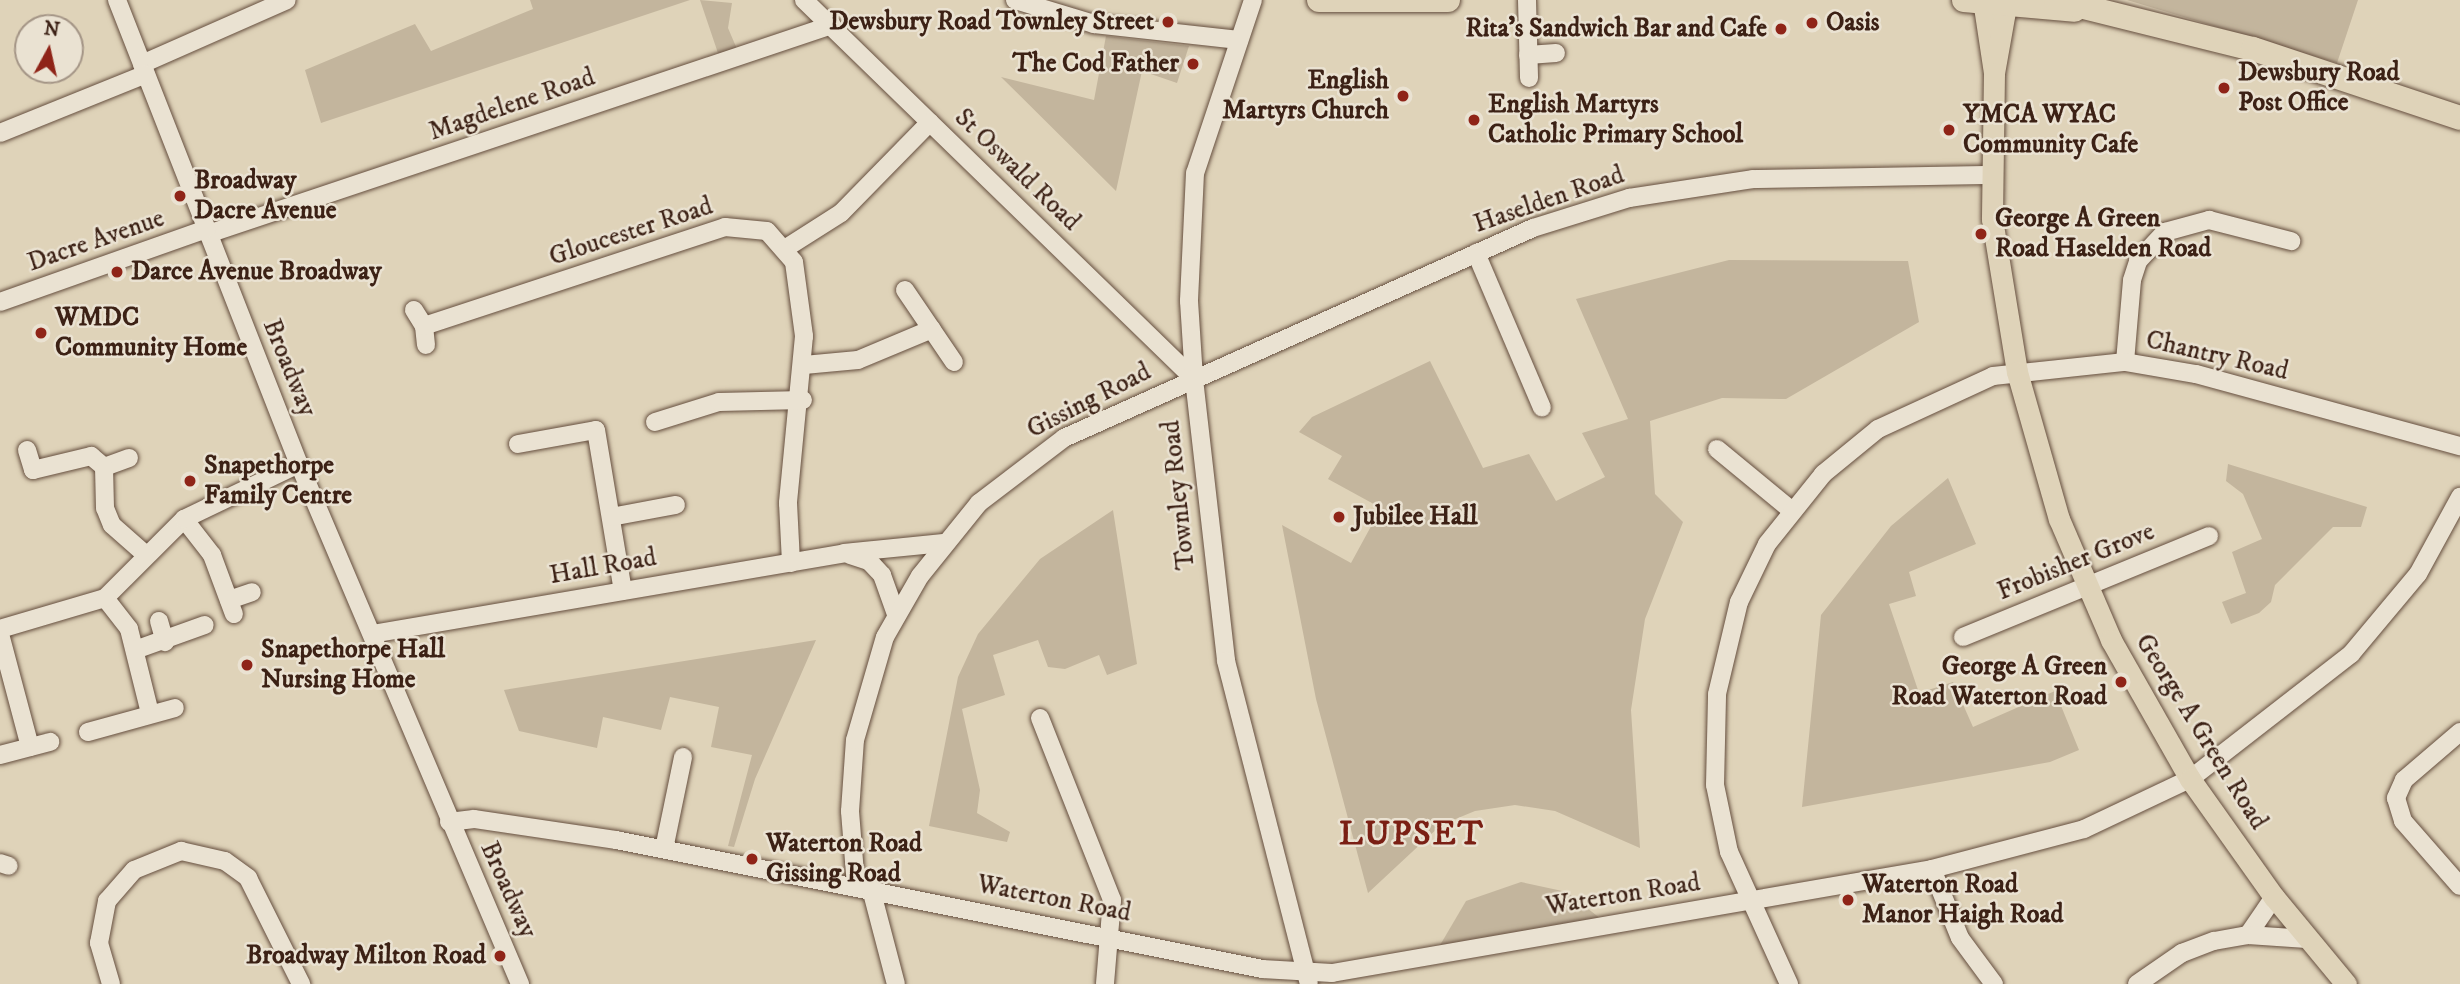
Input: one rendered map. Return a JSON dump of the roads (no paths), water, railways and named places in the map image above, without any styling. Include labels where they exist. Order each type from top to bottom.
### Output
[{"type":"highway","points":[[1319,0],[1448,0]]},
{"type":"highway","points":[[2056,0],[2253,49],[2460,118]]},
{"type":"highway","points":[[1989,2],[2086,9]]},
{"type":"main road","name":"George A Green Road","points":[[1989,2],[1994,73],[1990,175],[1997,263],[2017,372],[2046,479],[2086,587],[2138,693],[2190,779],[2274,897],[2346,984]]},
{"type":"street","name":"Broadway","points":[[117,0],[299,464],[520,984]]},
{"type":"street","points":[[0,133],[144,69],[287,0]]},
{"type":"street","name":"St Oswald Road","points":[[804,0],[1194,379]]},
{"type":"street","points":[[1015,0],[1094,24],[1239,40]]},
{"type":"street","name":"Townley Road","points":[[1253,0],[1195,173],[1189,301],[1194,379],[1226,661],[1308,979]]},
{"type":"street","points":[[1527,0],[1529,78]]},
{"type":"street","name":"Magdelene Road","points":[[207,232],[832,25]]},
{"type":"street","points":[[1528,55],[1556,53]]},
{"type":"street","points":[[792,563],[790,479],[803,400],[804,365],[798,276],[786,248],[841,213],[930,122]]},
{"type":"street","name":"Haselden Road","points":[[1194,379],[1476,253],[1629,198],[1712,182],[1990,175]]},
{"type":"street","points":[[2125,362],[2132,280],[2138,261],[2165,232],[2209,220],[2291,241]]},
{"type":"street","name":"Gloucester Road","points":[[424,326],[725,228],[755,227],[786,248]]},
{"type":"street","name":"Dacre Avenue","points":[[1,298],[207,232]]},
{"type":"street","points":[[1476,253],[1542,408]]},
{"type":"street","points":[[905,290],[954,362]]},
{"type":"street","points":[[414,310],[424,326],[426,345]]},
{"type":"street","points":[[804,365],[876,355],[932,330]]},
{"type":"street","name":"Chantry Road","points":[[1789,984],[1749,901],[1715,785],[1717,694],[1739,602],[1791,510],[1878,429],[1923,403],[2017,372],[2125,362],[2196,374],[2460,446]]},
{"type":"street","name":"Gissing Road","points":[[896,984],[864,888],[850,811],[855,740],[896,614],[944,542],[979,503],[1054,445],[1194,379]]},
{"type":"street","points":[[655,422],[719,402],[803,400]]},
{"type":"street","points":[[518,444],[596,430],[623,591]]},
{"type":"street","points":[[1717,449],[1791,510]]},
{"type":"street","points":[[27,450],[33,470],[91,456],[104,467],[105,508],[112,525],[146,555]]},
{"type":"street","points":[[104,467],[130,458]]},
{"type":"street","points":[[30,747],[0,632],[105,598],[184,519],[299,464]]},
{"type":"street","name":"Waterton Road","points":[[449,822],[474,818],[664,849],[1308,979],[1932,869],[2084,829],[2190,779],[2351,654],[2418,574],[2460,497]]},
{"type":"street","points":[[611,517],[666,510]]},
{"type":"street","points":[[184,519],[212,555],[232,607],[252,592]]},
{"type":"street","name":"Frobisher Grove","points":[[1963,637],[2209,536]]},
{"type":"street","name":"Hall Road","points":[[372,634],[845,553],[944,542]]},
{"type":"street","points":[[845,553],[869,561],[882,575],[896,614]]},
{"type":"street","points":[[105,598],[129,629],[150,713]]},
{"type":"street","points":[[159,621],[165,642]]},
{"type":"street","points":[[135,650],[165,642],[205,625]]},
{"type":"street","points":[[96,733],[150,713],[175,708]]},
{"type":"street","points":[[1040,718],[1112,900],[1111,938],[1105,984]]},
{"type":"street","points":[[2460,732],[2404,780],[2396,798],[2403,821],[2460,887]]},
{"type":"street","points":[[0,755],[50,742]]},
{"type":"street","points":[[664,849],[683,757]]},
{"type":"street","points":[[111,984],[99,943],[107,901],[134,870],[181,851],[225,861],[248,878],[301,984]]},
{"type":"street","points":[[1932,869],[1960,937],[1994,984]]},
{"type":"street","points":[[2248,935],[2274,897]]},
{"type":"street","points":[[2137,984],[2182,953],[2248,935],[2307,939]]},
{"type":"place","name":"Dewsbury Road Townley Street","points":[[1168,22]]},
{"type":"place","name":"Oasis","points":[[1812,23]]},
{"type":"place","name":"Rita's Sandwich Bar and Cafe","points":[[1781,29]]},
{"type":"place","name":"The Cod Father","points":[[1193,64]]},
{"type":"place","name":"Dewsbury Road Post Office","points":[[2224,88]]},
{"type":"place","name":"English Martyrs Church","points":[[1403,96]]},
{"type":"place","name":"English Martyrs Catholic Primary School","points":[[1474,120]]},
{"type":"place","name":"YMCA WYAC Community Cafe","points":[[1949,130]]},
{"type":"place","name":"Broadway Dacre Avenue","points":[[180,196]]},
{"type":"place","name":"George A Green Road Haselden Road","points":[[1981,234]]},
{"type":"place","name":"Darce Avenue Broadway","points":[[117,272]]},
{"type":"place","name":"WMDC Community Home","points":[[41,333]]},
{"type":"place","name":"Snapethorpe Family Centre","points":[[190,481]]},
{"type":"place","name":"Jubilee Hall","points":[[1339,517]]},
{"type":"place","name":"Snapethorpe Hall Nursing Home","points":[[247,665]]},
{"type":"place","name":"George A Green Road Waterton Road","points":[[2121,682]]},
{"type":"place","name":"Waterton Road Gissing Road","points":[[752,859]]},
{"type":"place","name":"Waterton Road Manor Haigh Road","points":[[1848,900]]},
{"type":"place","name":"Broadway Milton Road","points":[[500,956]]},
{"type":"district","name":"LUPSET","points":[[1412,835]]}]
